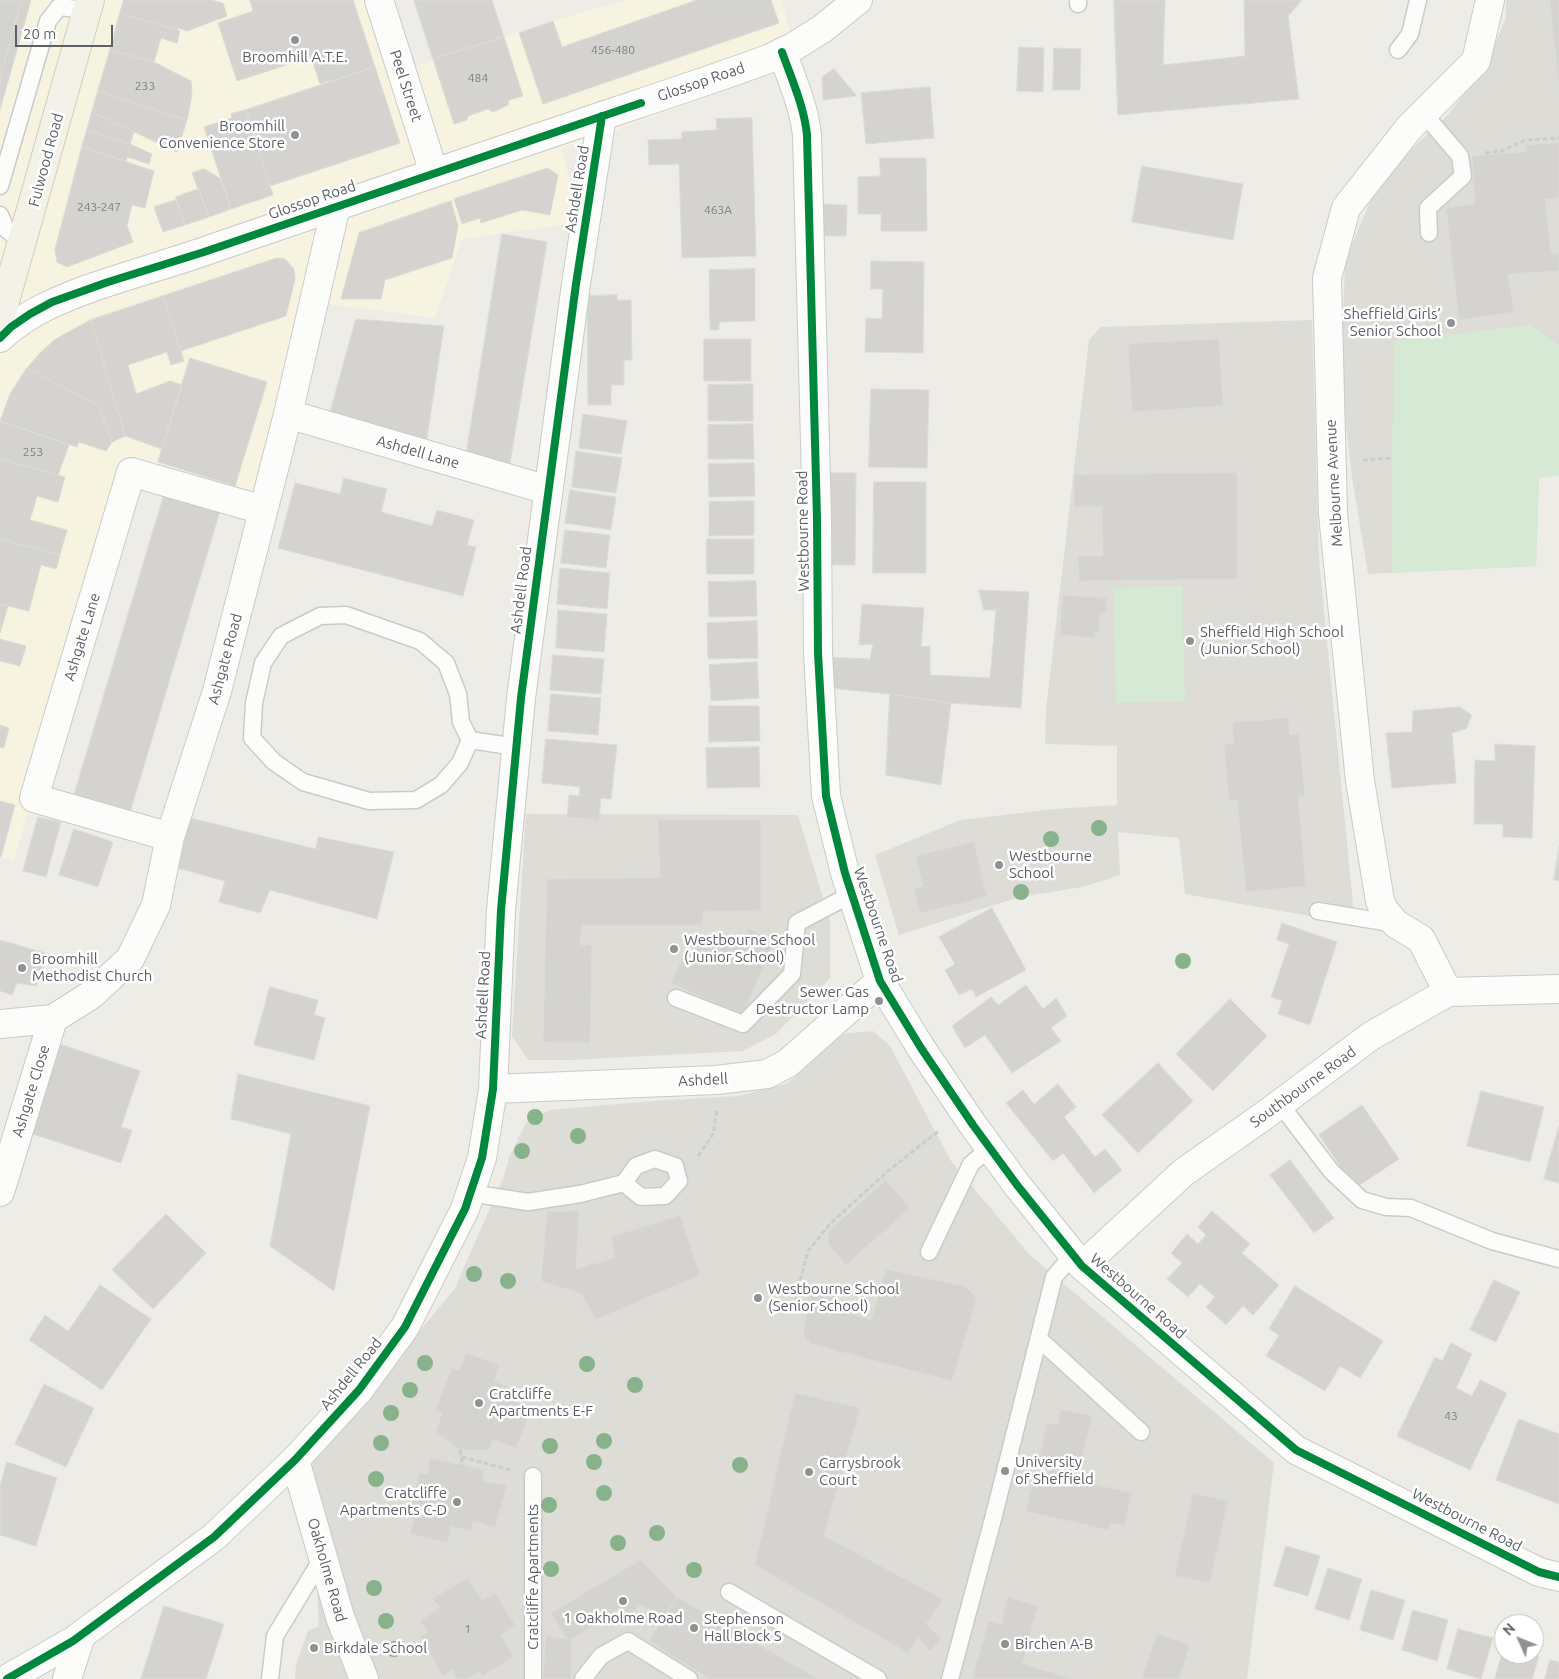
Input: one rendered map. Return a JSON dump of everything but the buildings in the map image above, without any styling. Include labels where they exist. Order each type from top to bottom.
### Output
[{"type":"main road","name":"Fulwood Road","points":[[0,319],[89,5]]},
{"type":"street","name":"Peel Street","points":[[379,0],[434,173]]},
{"type":"street","name":"Glossop Road","points":[[0,338],[11,327],[52,302],[533,141],[734,71],[793,47],[822,29],[858,0]]},
{"type":"street","name":"Melbourne Avenue","points":[[1448,992],[1421,939],[1396,924],[1384,910],[1380,901],[1360,781],[1333,514],[1326,278],[1346,208],[1409,128],[1476,61],[1490,0]]},
{"type":"street","name":"Westbourne Road","points":[[782,52],[798,95],[807,135],[817,520],[819,681],[826,796],[845,873],[880,981],[901,1017],[990,1148],[1078,1260],[1296,1450],[1539,1572],[1559,1576]]},
{"type":"street","name":"Ashdell Road","points":[[7,1679],[81,1635],[214,1537],[295,1460],[359,1390],[405,1327],[465,1208],[482,1158],[493,1089],[501,910],[521,698],[577,275],[602,116]]},
{"type":"street","name":"Ashgate Road","points":[[0,1024],[53,1019],[91,995],[130,959],[156,906],[170,837],[217,691],[288,414],[336,206]]},
{"type":"street","name":"Ashdell Lane","points":[[288,414],[548,490]]},
{"type":"street","name":"Ashgate Lane","points":[[170,837],[34,798],[131,472],[263,510]]},
{"type":"street","name":"Ashdell","points":[[493,1089],[716,1080],[767,1074],[788,1063],[880,981]]},
{"type":"street","name":"Southbourne Road","points":[[1078,1260],[1184,1172],[1371,1036],[1448,992],[1559,989]]},
{"type":"street","name":"Ashgate Close","points":[[0,1192],[53,1019]]},
{"type":"street","name":"Oakholme Road","points":[[295,1460],[340,1617],[364,1679]]},
{"type":"street","points":[[67,1679],[81,1635]]},
{"type":"lane","points":[[1398,50],[1410,34],[1418,0]]},
{"type":"lane","points":[[0,186],[48,21],[59,6],[89,5]]},
{"type":"lane","points":[[1424,114],[1460,156],[1463,176],[1428,208],[1429,233]]},
{"type":"lane","points":[[0,215],[6,229],[23,243]]},
{"type":"lane","points":[[346,615],[420,641],[446,663],[458,694],[461,722],[470,740],[460,763],[441,785],[416,800],[369,801],[303,782],[274,762],[252,738],[254,703],[263,663],[282,636],[320,616],[346,615]]},
{"type":"lane","points":[[470,740],[516,747]]},
{"type":"lane","points":[[676,998],[743,1024],[792,974],[797,923],[852,894]]},
{"type":"lane","points":[[1318,911],[1396,924]]},
{"type":"lane","points":[[1280,1104],[1331,1171],[1362,1200],[1386,1207],[1411,1208],[1492,1241],[1559,1259]]},
{"type":"lane","points":[[929,1252],[970,1164],[990,1148]]},
{"type":"lane","points":[[470,1193],[528,1202],[580,1194],[624,1183],[636,1166],[655,1159],[675,1166],[679,1181],[665,1196],[642,1196],[624,1183]]},
{"type":"lane","points":[[950,1679],[993,1520],[1054,1277],[1078,1260]]},
{"type":"lane","points":[[1039,1339],[1142,1432]]},
{"type":"lane","name":"Cratcliffe Apartments","points":[[533,1476],[533,1679]]},
{"type":"lane","points":[[270,1679],[275,1636],[323,1557]]},
{"type":"lane","points":[[728,1592],[878,1679]]},
{"type":"lane","points":[[583,1679],[601,1656],[628,1641],[689,1679]]},
{"type":"path","points":[[1460,156],[1502,151],[1526,140],[1559,138]]},
{"type":"path","points":[[675,1166],[697,1157],[713,1134],[717,1107],[716,1080]]},
{"type":"path","points":[[794,1310],[808,1251],[830,1224],[888,1171],[964,1111]]},
{"type":"path","points":[[460,1450],[463,1466]]},
{"type":"path","points":[[462,1457],[533,1476]]},
{"type":"shaded area","points":[[0,0],[388,0],[409,68],[624,0],[781,0],[800,63],[562,150],[580,222],[462,239],[435,318],[305,301],[255,498],[128,463],[14,861],[0,857]]},
{"type":"shaded area","name":"Sheffield Girls’ Senior School","points":[[1506,0],[1559,0],[1559,475],[1539,478],[1536,566],[1368,574],[1353,483],[1341,384],[1345,261],[1373,195],[1405,155],[1448,115],[1487,64],[1506,17]]},
{"type":"shaded area","name":"Sheffield High School (Junior School)","points":[[1312,320],[1319,560],[1355,924],[1185,894],[1179,838],[1118,832],[1120,875],[1082,887],[1020,897],[899,935],[875,855],[961,820],[1055,809],[1117,805],[1117,746],[1045,744],[1046,710],[1089,340],[1101,327]]},
{"type":"shaded area","name":"Westbourne School (Junior School)","points":[[526,814],[798,815],[830,921],[830,978],[776,1034],[743,1051],[570,1060],[528,1060],[512,1036]]},
{"type":"shaded area","name":"University of Sheffield","points":[[873,1031],[890,1046],[951,1161],[1029,1254],[1274,1463],[1247,1679],[295,1679],[296,1665],[308,1631],[319,1626],[310,1465],[455,1288],[504,1176],[509,1158],[526,1123],[549,1110],[739,1096],[788,1083],[842,1034]]},
{"type":"green space","points":[[1531,325],[1559,345],[1559,475],[1539,478],[1536,566],[1392,573],[1393,341]]},
{"type":"green space","points":[[1182,586],[1185,701],[1116,703],[1113,588]]},
{"type":"cycle path","points":[[782,52],[794,83],[807,135],[817,519],[818,653],[826,796],[845,873],[880,981],[921,1048],[973,1125],[1017,1185],[1082,1266],[1296,1450],[1539,1572],[1559,1577]]},
{"type":"cycle path","points":[[0,338],[11,327],[52,302],[641,103]]},
{"type":"cycle path","points":[[7,1679],[73,1641],[214,1537],[295,1460],[359,1390],[405,1327],[465,1209],[482,1158],[493,1089],[501,910],[521,698],[576,284],[602,116]]},
{"type":"place","name":"Broomhill A.T.E.","points":[[295,40]]},
{"type":"place","name":"Broomhill Convenience Store","points":[[295,135]]},
{"type":"place","name":"Sheffield Girls’ Senior School","points":[[1451,323]]},
{"type":"place","name":"Sheffield High School (Junior School)","points":[[1190,641]]},
{"type":"place","name":"Westbourne School","points":[[999,865]]},
{"type":"place","name":"Westbourne School (Junior School)","points":[[674,949]]},
{"type":"place","name":"Broomhill Methodist Church","points":[[22,968]]},
{"type":"place","name":"Sewer Gas Destructor Lamp","points":[[879,1001]]},
{"type":"place","name":"Westbourne School (Senior School)","points":[[758,1298]]},
{"type":"place","name":"Cratcliffe Apartments E-F","points":[[479,1403]]},
{"type":"place","name":"University of Sheffield","points":[[1005,1471]]},
{"type":"place","name":"Carrysbrook Court","points":[[809,1472]]},
{"type":"place","name":"Cratcliffe Apartments C-D","points":[[457,1502]]},
{"type":"place","name":"1 Oakholme Road","points":[[623,1601]]},
{"type":"place","name":"Stephenson Hall Block S","points":[[694,1628]]},
{"type":"place","name":"Birchen A-B","points":[[1005,1644]]},
{"type":"place","name":"Birkdale School","points":[[314,1648]]}]
